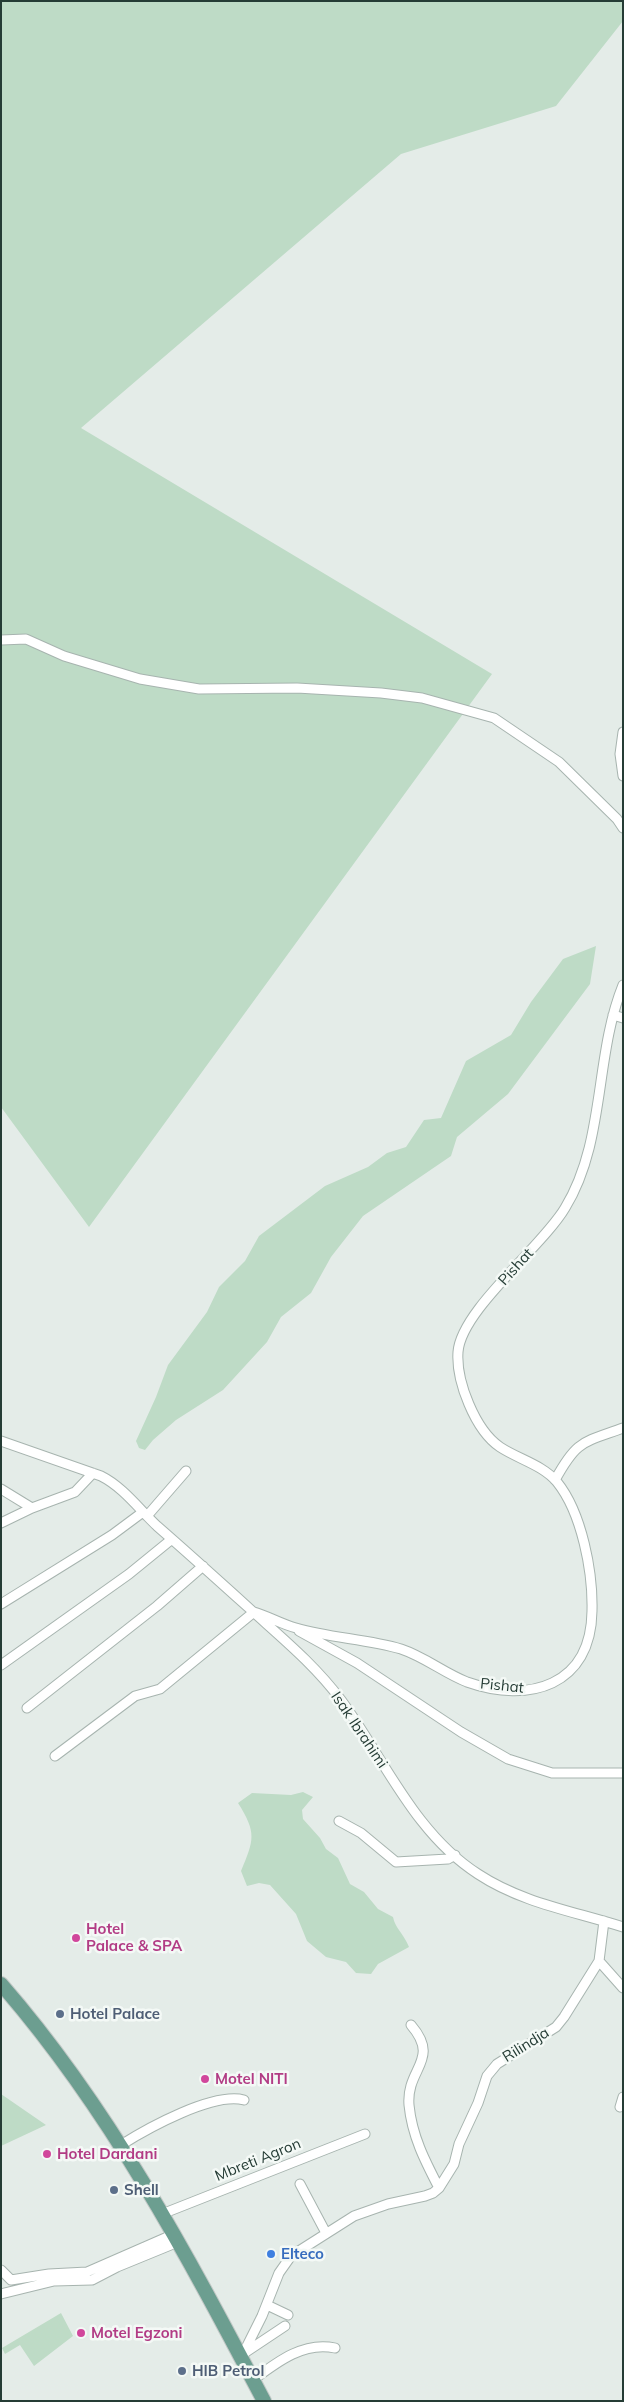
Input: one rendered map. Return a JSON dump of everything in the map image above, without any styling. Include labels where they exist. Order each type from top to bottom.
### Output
[{"type":"main road","points":[[1,1984],[65,2064],[121,2145],[244,2355],[253,2380],[264,2401]]},
{"type":"street","points":[[1,640],[26,639],[64,656],[140,679],[199,689],[297,688],[381,693],[422,698],[494,718],[559,762],[617,819],[623,828]]},
{"type":"street","points":[[623,732],[620,754],[623,776]]},
{"type":"street","name":"Pishat","points":[[295,1628],[401,1649],[449,1674],[488,1687],[530,1690],[541,1688],[564,1677],[573,1670],[587,1647],[592,1621],[592,1589],[587,1558],[577,1522],[568,1499],[555,1480],[539,1468],[500,1447],[484,1432],[476,1420],[463,1385],[458,1351],[460,1340],[470,1320],[549,1231],[563,1212],[576,1187],[593,1129],[613,1015],[623,985]]},
{"type":"street","points":[[613,1015],[623,1018]]},
{"type":"street","points":[[555,1480],[568,1456],[580,1445],[623,1428]]},
{"type":"street","name":"Isak Ibrahimi","points":[[1,1441],[93,1473],[116,1485],[172,1539],[296,1650],[326,1682],[357,1722],[411,1808],[455,1855],[477,1874],[508,1891],[557,1909],[623,1927]]},
{"type":"street","points":[[1,1604],[145,1514],[186,1471]]},
{"type":"street","points":[[1,1523],[32,1508],[75,1492],[93,1473]]},
{"type":"street","points":[[1,1489],[32,1508]]},
{"type":"street","points":[[1,1665],[129,1574],[172,1539]]},
{"type":"street","points":[[27,1708],[157,1606],[203,1566]]},
{"type":"street","points":[[55,1756],[135,1696],[160,1689],[254,1612]]},
{"type":"street","name":"Pishat","points":[[254,1612],[295,1628],[357,1663],[461,1732],[508,1759],[552,1773],[623,1773]]},
{"type":"street","points":[[339,1821],[361,1832],[396,1862],[448,1858],[455,1855]]},
{"type":"street","name":"Rilindja","points":[[439,2188],[451,2172],[459,2144],[491,2069],[509,2055],[556,2027],[598,1961],[604,1921]]},
{"type":"street","points":[[598,1961],[623,1988]]},
{"type":"street","points":[[244,2355],[285,2263],[291,2256],[326,2233],[370,2209],[425,2196],[439,2188],[420,2152],[409,2106],[411,2084],[425,2052],[421,2039],[411,2025]]},
{"type":"street","points":[[620,2107],[623,2097]]},
{"type":"street","points":[[121,2145],[164,2121],[216,2100],[230,2098],[244,2100]]},
{"type":"street","name":"Mbreti Agron","points":[[162,2214],[365,2134]]},
{"type":"street","points":[[300,2184],[326,2233]]},
{"type":"street","points":[[1,2270],[11,2280],[49,2274],[87,2272],[176,2238]]},
{"type":"street","points":[[1,2294],[54,2281],[92,2280],[176,2238]]},
{"type":"street","points":[[267,2305],[288,2315]]},
{"type":"street","points":[[244,2355],[285,2326]]},
{"type":"street","points":[[253,2380],[304,2349],[323,2345],[336,2348]]},
{"type":"green space","points":[[1,1],[623,1],[623,21],[556,106],[401,154],[81,428],[492,674],[89,1227],[1,1107]]},
{"type":"green space","points":[[596,946],[590,984],[508,1094],[457,1137],[451,1156],[363,1216],[331,1257],[311,1293],[281,1317],[267,1342],[223,1390],[176,1420],[153,1440],[145,1450],[139,1448],[136,1441],[168,1365],[207,1312],[219,1287],[245,1261],[259,1236],[325,1186],[368,1167],[387,1153],[406,1147],[424,1120],[441,1118],[466,1061],[511,1035],[531,1002],[563,959]]},
{"type":"green space","points":[[303,1792],[313,1797],[302,1810],[303,1819],[320,1838],[326,1849],[338,1858],[350,1884],[364,1892],[378,1909],[393,1917],[409,1947],[378,1964],[371,1974],[356,1973],[346,1962],[326,1957],[307,1941],[296,1914],[270,1885],[259,1883],[247,1886],[241,1871],[249,1852],[252,1837],[248,1822],[238,1803],[252,1793],[291,1795]]},
{"type":"green space","points":[[1,2094],[46,2125],[1,2146]]},
{"type":"green space","points":[[61,2313],[73,2336],[34,2366],[20,2345],[5,2354],[2,2348]]},
{"type":"place","name":"Hotel Palace & SPA","points":[[76,1938]]},
{"type":"place","name":"Hotel Palace","points":[[60,2014]]},
{"type":"place","name":"Motel NITI","points":[[205,2079]]},
{"type":"place","name":"Hotel Dardani","points":[[47,2154]]},
{"type":"place","name":"Shell","points":[[114,2190]]},
{"type":"place","name":"Elteco","points":[[271,2254]]},
{"type":"place","name":"Motel Egzoni","points":[[81,2333]]},
{"type":"place","name":"HIB Petrol","points":[[182,2371]]}]
